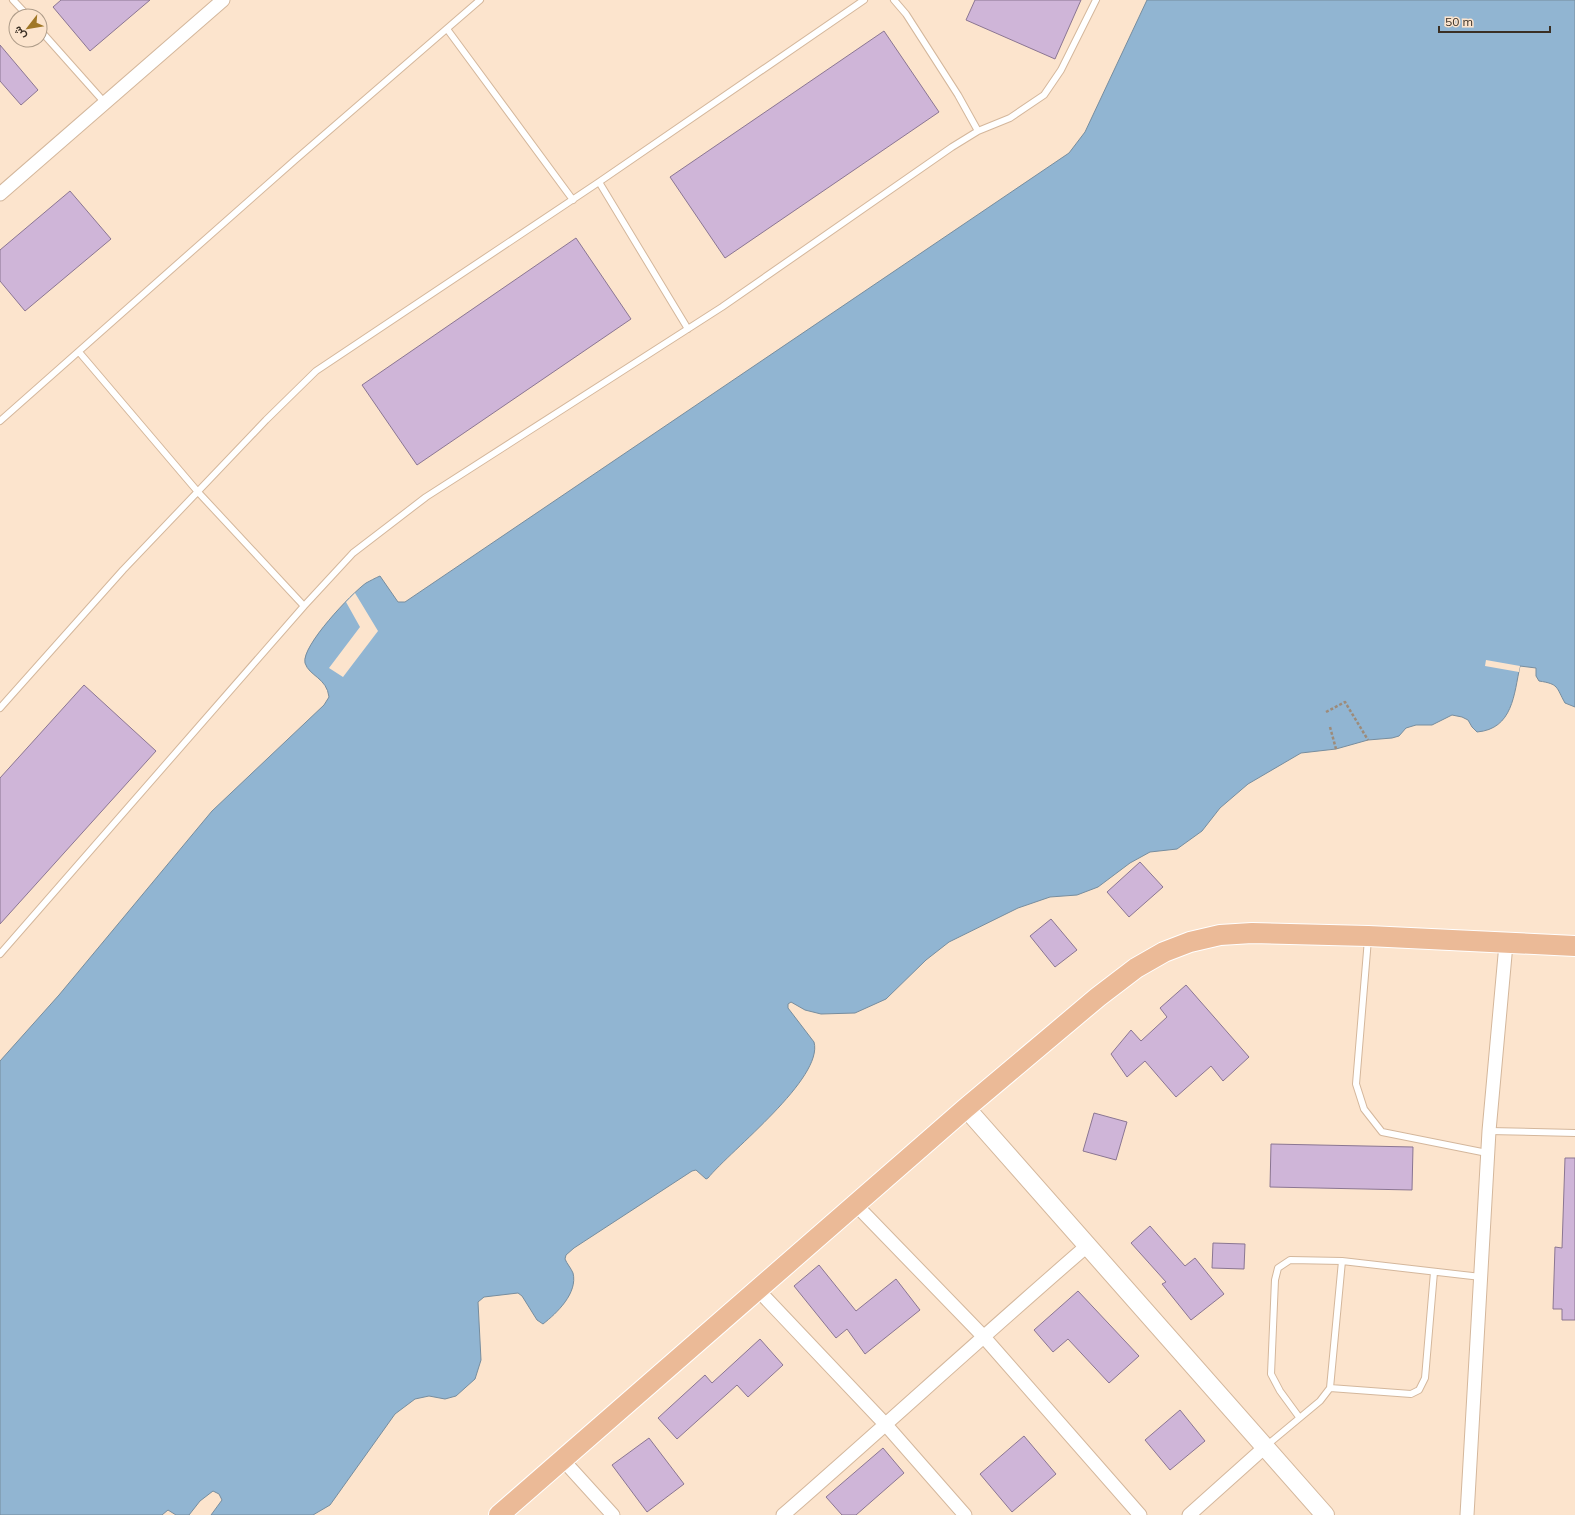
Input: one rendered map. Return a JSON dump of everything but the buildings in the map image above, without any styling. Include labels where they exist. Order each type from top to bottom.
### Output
[{"type":"main road","points":[[499,1515],[966,1108],[1098,997],[1136,968],[1164,952],[1190,942],[1220,935],[1252,933],[1368,936],[1506,944],[1575,946]]},
{"type":"street","points":[[0,194],[223,0]]},
{"type":"street","points":[[1467,1515],[1489,1131],[1506,944]]},
{"type":"street","points":[[966,1108],[1325,1515]]},
{"type":"street","points":[[856,1204],[983,1336],[1140,1515]]},
{"type":"street","points":[[783,1515],[886,1425],[983,1336],[1088,1245]]},
{"type":"street","points":[[758,1290],[886,1425],[965,1515]]},
{"type":"street","points":[[1189,1515],[1265,1447]]},
{"type":"street","points":[[563,1460],[613,1515]]},
{"type":"lane","points":[[13,0],[20,8]]},
{"type":"lane","points":[[0,421],[480,0]]},
{"type":"lane","points":[[0,708],[123,570],[266,420],[316,371],[573,200],[864,0]]},
{"type":"lane","points":[[894,0],[906,14],[958,95],[978,131]]},
{"type":"lane","points":[[0,954],[304,606],[353,553],[426,498],[688,328],[952,147],[978,131],[1010,118],[1044,95],[1061,70],[1096,0]]},
{"type":"lane","points":[[447,29],[573,200]]},
{"type":"lane","points":[[48,39],[105,103]]},
{"type":"lane","points":[[599,182],[688,328]]},
{"type":"lane","points":[[79,352],[198,492],[304,606]]},
{"type":"lane","points":[[1368,936],[1356,1084],[1364,1109],[1382,1132],[1488,1153]]},
{"type":"lane","points":[[1489,1131],[1575,1133]]},
{"type":"lane","points":[[1299,1417],[1280,1391],[1271,1374],[1275,1280],[1278,1268],[1290,1260],[1342,1262],[1481,1277]]},
{"type":"lane","points":[[1265,1447],[1320,1401],[1330,1388],[1342,1262]]},
{"type":"lane","points":[[1330,1388],[1411,1394],[1418,1390],[1425,1378],[1434,1272]]},
{"type":"path","points":[[1326,712],[1345,702],[1368,740]]},
{"type":"path","points":[[1330,727],[1336,749]]},
{"type":"water","points":[[1147,0],[1575,0],[1575,707],[1565,703],[1554,685],[1539,681],[1536,676],[1536,668],[1520,666],[1516,688],[1510,708],[1505,717],[1498,724],[1489,729],[1477,732],[1468,720],[1452,715],[1432,725],[1416,725],[1406,728],[1399,736],[1392,738],[1368,740],[1336,749],[1301,753],[1248,784],[1220,808],[1202,831],[1177,849],[1150,852],[1130,863],[1098,887],[1077,895],[1050,897],[1018,908],[949,942],[926,960],[886,999],[855,1013],[821,1014],[805,1010],[791,1002],[788,1004],[788,1008],[814,1042],[813,1057],[805,1074],[791,1093],[773,1113],[708,1178],[706,1179],[696,1170],[692,1171],[574,1248],[566,1255],[565,1259],[573,1273],[574,1280],[572,1288],[565,1302],[543,1324],[537,1320],[522,1296],[518,1293],[484,1297],[478,1302],[481,1360],[475,1379],[456,1396],[445,1399],[429,1396],[415,1399],[395,1414],[330,1505],[313,1515],[211,1515],[222,1500],[219,1494],[213,1491],[200,1501],[189,1515],[176,1515],[168,1510],[162,1515],[0,1515],[0,1061],[59,995],[212,811],[324,705],[329,697],[328,691],[322,681],[310,671],[305,663],[306,655],[319,633],[350,597],[366,583],[380,576],[398,602],[405,602],[1069,153],[1085,132]]},
{"type":"pier","points":[[355,593],[378,631],[343,677],[329,668],[360,627],[346,602]]},
{"type":"pier","points":[[1486,660],[1520,666],[1519,672],[1485,666]]}]
